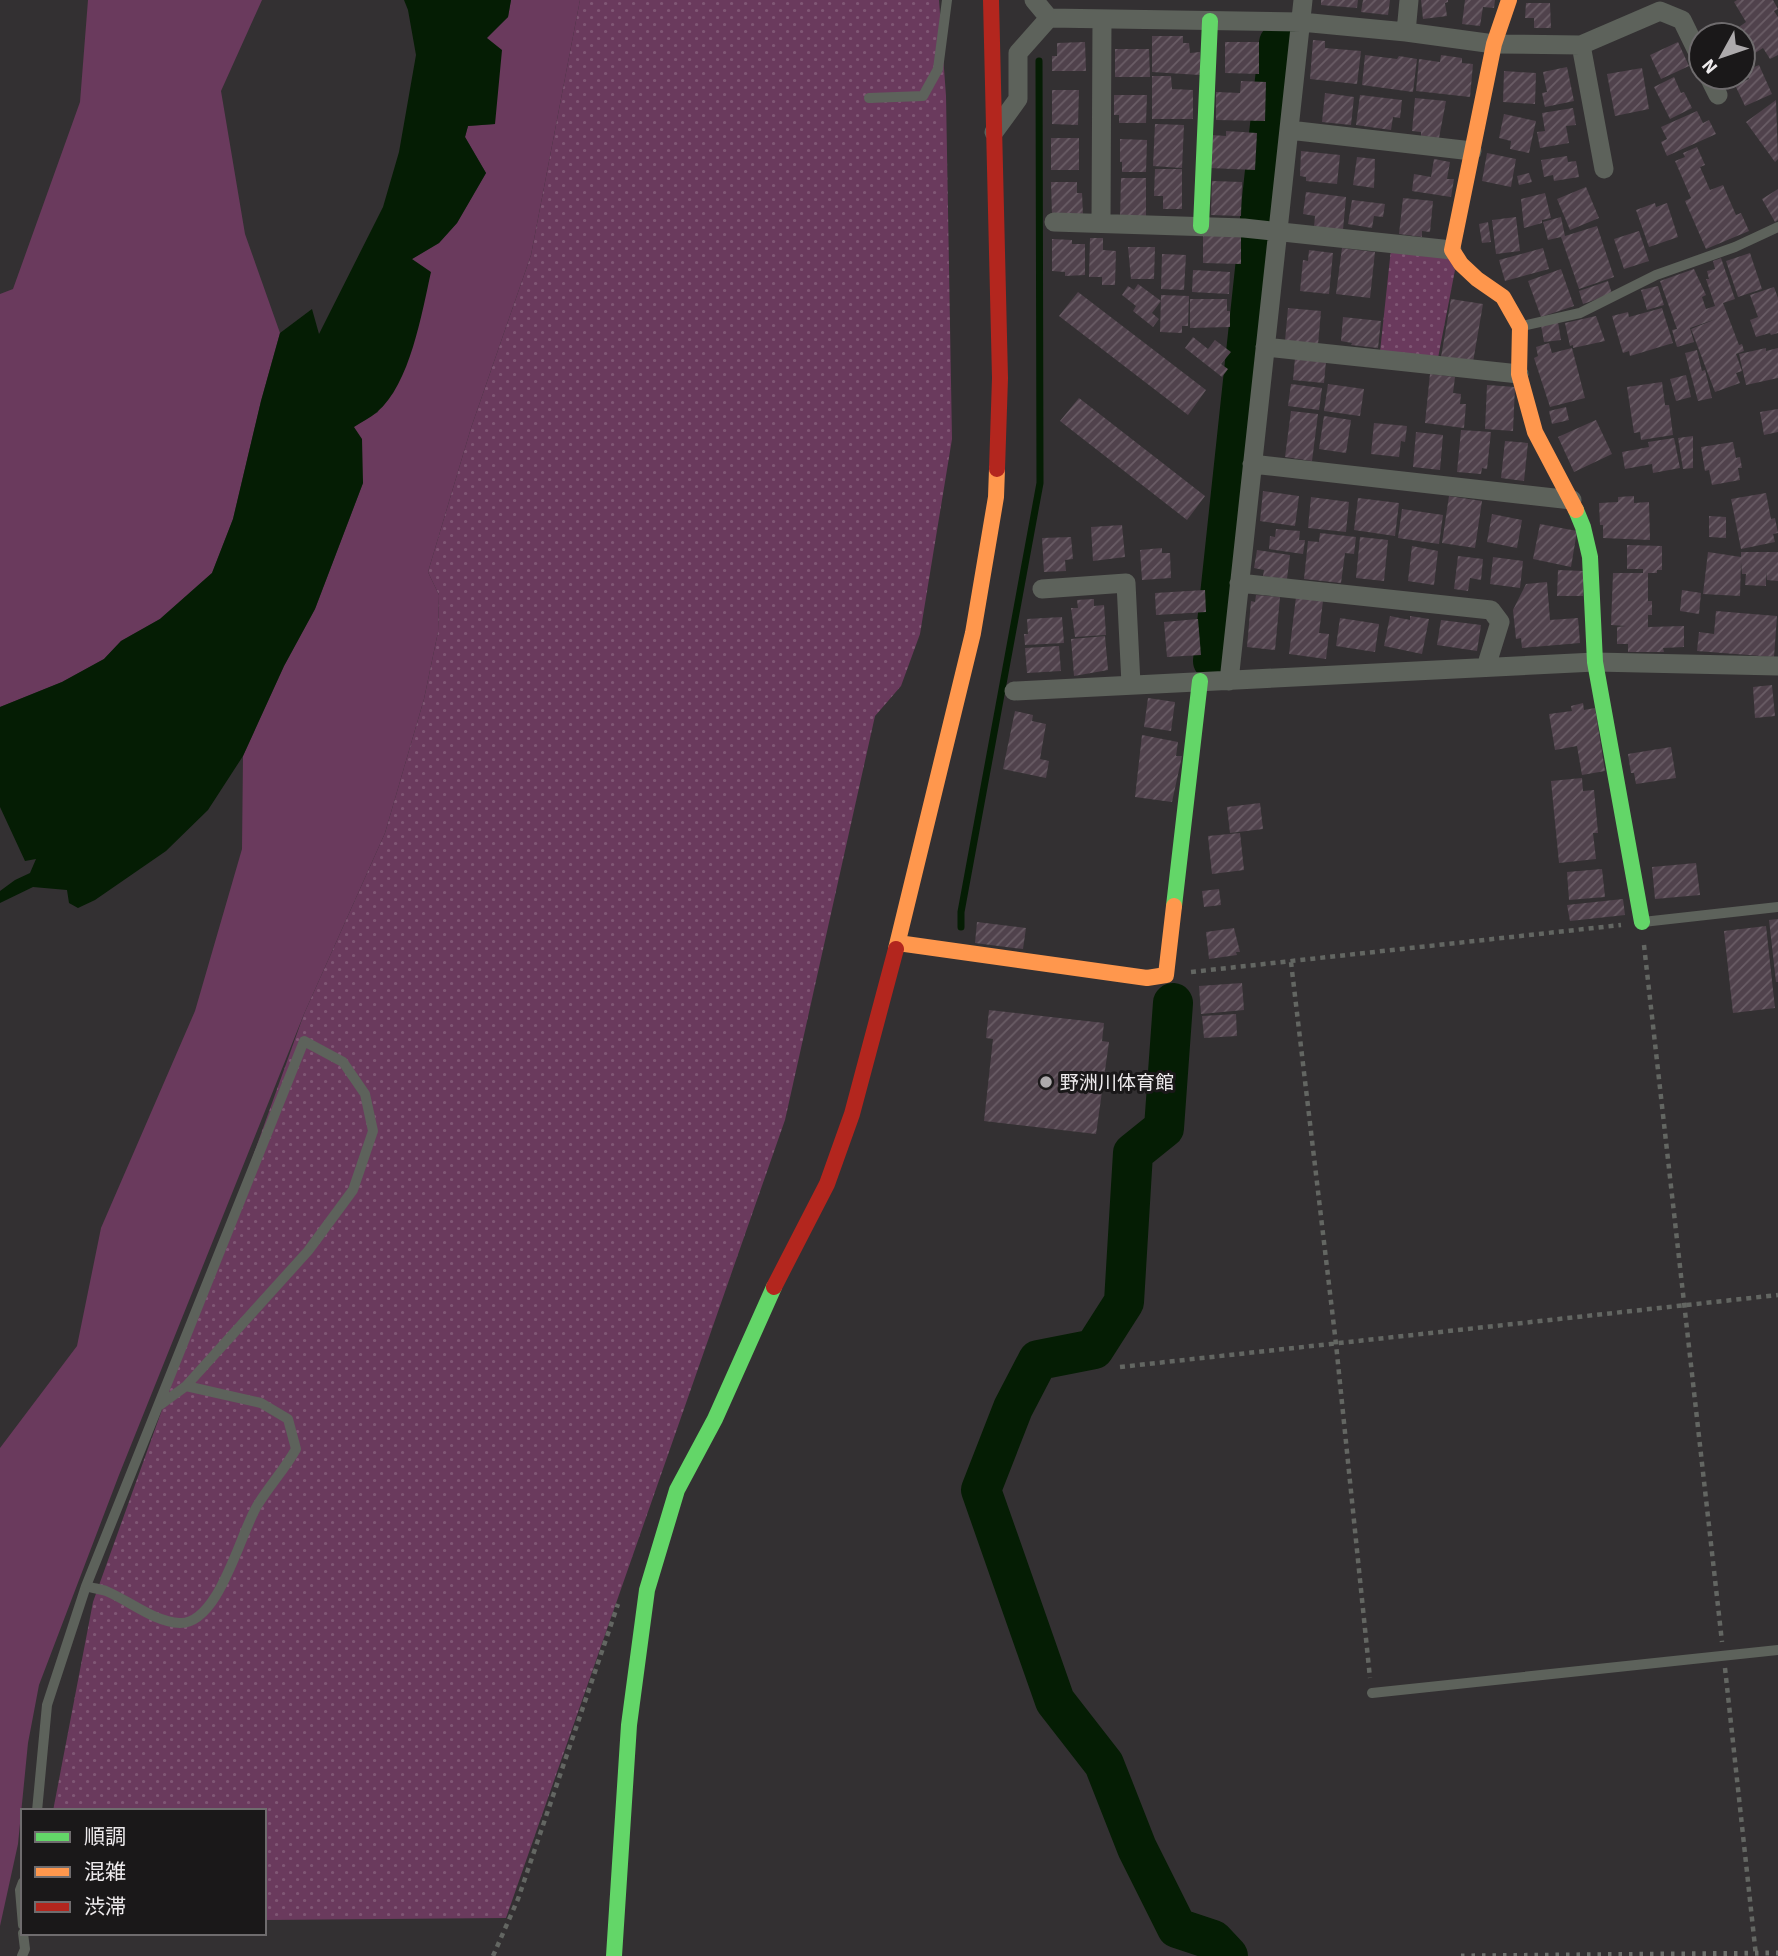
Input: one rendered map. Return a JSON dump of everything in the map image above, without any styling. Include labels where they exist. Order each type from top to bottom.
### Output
[{"type":"street","points":[[614,1956],[629,1726],[647,1590],[677,1490],[715,1419],[772,1292],[831,1174],[852,1114],[898,943],[974,632],[996,497],[1000,378],[991,0]]},
{"type":"street","points":[[1034,0],[1049,18],[1301,22],[1494,44],[1581,45],[1660,11],[1682,20],[1687,31]]},
{"type":"street","points":[[1229,681],[1303,0]]},
{"type":"street","points":[[1406,32],[1409,0]]},
{"type":"street","points":[[1451,250],[1494,44],[1509,0]]},
{"type":"street","points":[[994,132],[1018,99],[1018,53],[1049,18]]},
{"type":"street","points":[[1101,223],[1102,19]]},
{"type":"street","points":[[1201,226],[1210,21]]},
{"type":"street","points":[[1581,45],[1604,169]]},
{"type":"street","points":[[1289,130],[1472,151]]},
{"type":"street","points":[[1054,222],[1201,226],[1451,250],[1478,279],[1503,297],[1520,327],[1519,374],[1535,432],[1572,500],[1583,527],[1590,557],[1595,662],[1642,922]]},
{"type":"street","points":[[1265,347],[1519,374]]},
{"type":"street","points":[[1252,464],[1572,500]]},
{"type":"street","points":[[1042,589],[1126,583],[1131,684]]},
{"type":"street","points":[[1239,583],[1491,610],[1500,622],[1486,667]]},
{"type":"street","points":[[1014,691],[1595,662],[1778,666]]},
{"type":"street","points":[[898,943],[1147,978],[1166,975],[1200,681]]},
{"type":"lane","points":[[869,98],[923,96],[938,69],[947,0]]},
{"type":"lane","points":[[1520,327],[1580,313],[1656,275],[1735,247],[1778,227]]},
{"type":"lane","points":[[1642,922],[1778,907]]},
{"type":"lane","points":[[37,1809],[47,1705],[86,1586],[158,1406],[304,1041],[343,1062],[365,1094],[373,1131],[353,1190],[308,1251],[186,1386],[158,1406]]},
{"type":"lane","points":[[86,1586],[106,1591],[167,1622],[184,1623],[203,1614],[217,1594],[256,1507],[283,1472],[296,1448],[288,1419],[261,1403],[186,1386]]},
{"type":"lane","points":[[1372,1693],[1778,1650]]},
{"type":"lane","points":[[22,1956],[23,1935]]},
{"type":"path","points":[[1166,975],[1642,922],[1756,1956]]},
{"type":"path","points":[[1291,962],[1336,1344],[1372,1693]]},
{"type":"path","points":[[1120,1367],[1778,1295]]},
{"type":"path","points":[[494,1956],[518,1899],[618,1603]]},
{"type":"shaded area","points":[[88,0],[262,0],[221,91],[245,234],[280,333],[233,519],[212,573],[160,619],[121,641],[104,659],[62,682],[0,707],[0,294],[13,289],[80,102]]},
{"type":"shaded area","points":[[404,0],[511,0],[508,17],[487,38],[502,50],[495,124],[468,126],[465,137],[486,173],[457,223],[439,243],[412,259],[431,272],[419,327],[406,366],[388,400],[374,414],[354,427],[362,439],[363,483],[315,609],[284,666],[243,756],[208,810],[166,851],[95,900],[78,908],[69,903],[67,890],[33,887],[0,903],[0,891],[30,873],[36,859],[25,861],[0,807],[0,707],[62,682],[104,659],[121,641],[160,619],[212,573],[233,519],[280,333],[312,309],[319,334],[383,207],[399,152],[416,55]]},
{"type":"shaded area","points":[[511,0],[580,0],[531,255],[471,428],[428,572],[439,595],[438,632],[424,699],[385,833],[304,1014],[119,1475],[39,1685],[28,1743],[18,1844],[0,1926],[0,1448],[77,1346],[101,1228],[195,1011],[242,849],[243,756],[284,666],[315,609],[363,483],[353,427],[378,412],[412,259],[439,243],[457,223],[486,173],[465,137],[468,126],[495,124],[486,38],[508,17]]},
{"type":"shaded area","points":[[580,0],[939,0],[946,96],[952,439],[920,634],[901,686],[875,716],[785,1120],[506,1918],[266,1920],[266,1809],[53,1809],[93,1602],[304,1014],[385,833],[424,699],[438,632],[439,595],[428,572],[471,428],[531,255]]},
{"type":"shaded area","points":[[1391,249],[1448,257],[1455,270],[1438,358],[1380,352]]},
{"type":"building","points":[[1321,0],[1358,0],[1357,8],[1321,5]]},
{"type":"building","points":[[1363,0],[1390,0],[1388,15],[1361,12]]},
{"type":"building","points":[[1421,0],[1448,0],[1445,3],[1447,16],[1423,19]]},
{"type":"building","points":[[1465,0],[1495,0],[1494,8],[1483,7],[1480,26],[1462,24]]},
{"type":"building","points":[[1773,0],[1778,9],[1774,11],[1778,17],[1778,55],[1770,59],[1763,48],[1757,52],[1757,21],[1745,21],[1734,2]]},
{"type":"building","points":[[1526,3],[1550,3],[1551,28],[1534,28],[1534,18],[1525,18]]},
{"type":"building","points":[[1152,36],[1183,36],[1183,43],[1189,43],[1190,53],[1200,52],[1200,75],[1152,72]]},
{"type":"building","points":[[1313,40],[1325,41],[1325,48],[1361,51],[1357,84],[1310,79]]},
{"type":"building","points":[[1085,42],[1086,71],[1052,71],[1052,56],[1057,56],[1057,43]]},
{"type":"building","points":[[1225,42],[1259,42],[1259,74],[1225,73]]},
{"type":"building","points":[[1678,42],[1687,67],[1661,79],[1650,55]]},
{"type":"building","points":[[1115,49],[1149,49],[1150,77],[1115,77]]},
{"type":"building","points":[[1365,55],[1417,59],[1413,92],[1362,85]]},
{"type":"building","points":[[1441,55],[1462,58],[1462,63],[1473,64],[1470,97],[1416,91],[1419,59],[1440,62]]},
{"type":"building","points":[[1759,65],[1772,94],[1745,106],[1738,91],[1757,91]]},
{"type":"building","points":[[1567,67],[1574,101],[1545,107],[1542,93],[1547,92],[1543,72]]},
{"type":"building","points":[[1642,68],[1649,109],[1615,116],[1607,74]]},
{"type":"building","points":[[1504,71],[1536,73],[1535,104],[1503,102]]},
{"type":"building","points":[[1152,76],[1171,76],[1172,89],[1193,90],[1193,119],[1152,119]]},
{"type":"building","points":[[1674,77],[1692,108],[1670,119],[1654,87]]},
{"type":"building","points":[[1241,81],[1266,82],[1265,121],[1216,120],[1216,92],[1240,93]]},
{"type":"building","points":[[1052,90],[1079,90],[1078,125],[1052,124]]},
{"type":"building","points":[[1325,93],[1354,97],[1351,125],[1322,122]]},
{"type":"building","points":[[1114,95],[1147,95],[1146,123],[1119,123],[1119,115],[1114,115]]},
{"type":"building","points":[[1360,95],[1402,100],[1400,118],[1393,117],[1391,130],[1356,125]]},
{"type":"building","points":[[1415,98],[1446,101],[1439,138],[1421,136],[1421,132],[1412,131]]},
{"type":"building","points":[[1776,100],[1778,159],[1775,162],[1746,122]]},
{"type":"building","points":[[1573,108],[1576,125],[1566,126],[1569,143],[1540,148],[1537,132],[1545,131],[1542,113]]},
{"type":"building","points":[[1697,111],[1703,123],[1709,120],[1716,134],[1667,156],[1661,142],[1667,139],[1661,127]]},
{"type":"building","points":[[1504,114],[1536,121],[1529,153],[1510,149],[1511,141],[1499,138]]},
{"type":"building","points":[[1155,124],[1184,125],[1182,168],[1153,166]]},
{"type":"building","points":[[1226,131],[1257,133],[1255,170],[1210,168],[1211,135],[1226,136]]},
{"type":"building","points":[[1051,138],[1079,138],[1079,170],[1051,170]]},
{"type":"building","points":[[1120,139],[1147,140],[1146,172],[1122,172]]},
{"type":"building","points":[[1697,147],[1705,165],[1700,167],[1710,190],[1723,185],[1736,215],[1741,213],[1749,231],[1706,249],[1685,201],[1691,198],[1675,161],[1685,157],[1683,153]]},
{"type":"building","points":[[1301,151],[1340,155],[1337,184],[1306,181],[1306,177],[1300,176]]},
{"type":"building","points":[[1487,153],[1516,159],[1511,187],[1482,181]]},
{"type":"building","points":[[1567,156],[1568,162],[1576,161],[1579,177],[1554,181],[1553,175],[1544,177],[1541,160]]},
{"type":"building","points":[[1357,157],[1375,159],[1374,188],[1353,185]]},
{"type":"building","points":[[1434,159],[1450,162],[1447,179],[1454,179],[1451,197],[1412,191],[1414,174],[1431,177]]},
{"type":"building","points":[[1155,169],[1182,169],[1182,209],[1163,209],[1163,196],[1154,196]]},
{"type":"building","points":[[1529,173],[1532,182],[1519,185],[1517,176]]},
{"type":"building","points":[[1121,178],[1146,178],[1146,217],[1120,217]]},
{"type":"building","points":[[1212,181],[1242,182],[1241,216],[1211,215]]},
{"type":"building","points":[[1051,182],[1077,182],[1077,193],[1082,193],[1083,215],[1052,215]]},
{"type":"building","points":[[1586,187],[1599,218],[1570,230],[1557,199]]},
{"type":"building","points":[[1778,189],[1778,220],[1775,222],[1762,199]]},
{"type":"building","points":[[1306,192],[1346,197],[1343,230],[1314,227],[1315,216],[1303,214]]},
{"type":"building","points":[[1545,193],[1551,218],[1524,228],[1521,199]]},
{"type":"building","points":[[1403,198],[1433,201],[1430,232],[1422,231],[1422,237],[1399,234]]},
{"type":"building","points":[[1352,200],[1385,204],[1383,217],[1374,216],[1372,228],[1348,224]]},
{"type":"building","points":[[1655,203],[1656,207],[1667,203],[1678,237],[1649,247],[1636,210]]},
{"type":"building","points":[[1516,217],[1520,251],[1496,254],[1492,220]]},
{"type":"building","points":[[1561,217],[1565,236],[1597,226],[1614,277],[1579,289],[1561,237],[1548,240],[1543,222]]},
{"type":"building","points":[[1488,222],[1491,242],[1482,243],[1479,224]]},
{"type":"building","points":[[1639,231],[1649,261],[1624,269],[1614,239]]},
{"type":"building","points":[[1203,234],[1241,235],[1241,264],[1203,263]]},
{"type":"building","points":[[1090,238],[1103,238],[1103,250],[1116,251],[1115,285],[1102,285],[1102,277],[1089,277]]},
{"type":"building","points":[[1052,239],[1085,244],[1085,275],[1065,276],[1065,272],[1052,271]]},
{"type":"building","points":[[1128,247],[1155,247],[1154,279],[1131,279]]},
{"type":"building","points":[[1342,248],[1375,252],[1370,298],[1336,294]]},
{"type":"building","points":[[1543,248],[1549,269],[1505,281],[1499,260]]},
{"type":"building","points":[[1309,250],[1333,253],[1329,294],[1300,291],[1303,260],[1308,261]]},
{"type":"building","points":[[1750,253],[1762,289],[1738,297],[1726,261]]},
{"type":"building","points":[[1162,254],[1186,255],[1184,290],[1161,289]]},
{"type":"building","points":[[1721,258],[1735,299],[1723,303],[1739,345],[1742,344],[1744,351],[1736,354],[1742,371],[1736,373],[1740,383],[1715,392],[1691,329],[1716,319],[1690,328],[1694,342],[1677,347],[1672,330],[1677,329],[1660,281],[1694,269],[1706,295],[1702,297],[1706,309],[1715,306],[1706,279],[1709,279],[1707,271],[1715,269],[1713,261]]},
{"type":"building","points":[[1561,269],[1574,306],[1541,317],[1528,281]]},
{"type":"building","points":[[1193,270],[1230,272],[1229,294],[1192,292]]},
{"type":"building","points":[[1608,281],[1612,294],[1583,304],[1579,291]]},
{"type":"building","points":[[1138,284],[1161,301],[1152,313],[1159,319],[1153,327],[1133,311],[1136,306],[1122,295],[1128,286],[1134,290]]},
{"type":"building","points":[[1658,286],[1664,305],[1647,310],[1641,290]]},
{"type":"building","points":[[1774,287],[1778,298],[1778,333],[1756,337],[1750,320],[1758,317],[1750,295]]},
{"type":"building","points":[[1078,292],[1206,390],[1188,415],[1059,316]]},
{"type":"building","points":[[1161,295],[1189,296],[1188,326],[1182,326],[1182,333],[1160,332]]},
{"type":"building","points":[[1190,299],[1227,299],[1230,327],[1190,328]]},
{"type":"building","points":[[1451,299],[1483,304],[1473,362],[1441,357]]},
{"type":"building","points":[[1288,308],[1321,311],[1318,345],[1285,341]]},
{"type":"building","points":[[1662,308],[1673,343],[1630,356],[1629,351],[1623,353],[1612,316],[1628,312],[1629,317]]},
{"type":"building","points":[[1596,316],[1605,341],[1573,348],[1573,345],[1570,346],[1565,323]]},
{"type":"building","points":[[1343,317],[1381,321],[1378,348],[1341,341]]},
{"type":"building","points":[[1558,322],[1561,340],[1544,342],[1541,325]]},
{"type":"building","points":[[1193,337],[1208,349],[1215,340],[1231,352],[1221,364],[1228,369],[1222,377],[1185,348]]},
{"type":"building","points":[[1549,343],[1552,353],[1572,348],[1585,398],[1550,407],[1534,358],[1538,356],[1536,347]]},
{"type":"building","points":[[1766,348],[1766,351],[1778,348],[1778,378],[1746,385],[1739,354]]},
{"type":"building","points":[[1697,350],[1712,398],[1698,401],[1685,353]]},
{"type":"building","points":[[1295,358],[1326,361],[1324,383],[1293,380]]},
{"type":"building","points":[[1430,374],[1455,377],[1453,393],[1461,394],[1460,404],[1466,404],[1464,428],[1425,423]]},
{"type":"building","points":[[1686,375],[1691,397],[1676,401],[1670,379]]},
{"type":"building","points":[[1662,382],[1665,405],[1669,405],[1673,435],[1641,440],[1640,432],[1634,433],[1627,387]]},
{"type":"building","points":[[1291,384],[1322,388],[1319,410],[1288,406]]},
{"type":"building","points":[[1328,384],[1364,389],[1360,416],[1324,411]]},
{"type":"building","points":[[1487,385],[1515,387],[1513,431],[1485,429]]},
{"type":"building","points":[[1079,398],[1205,496],[1187,520],[1060,421]]},
{"type":"building","points":[[1566,407],[1569,420],[1552,424],[1549,411]]},
{"type":"building","points":[[1778,409],[1778,432],[1764,435],[1760,412]]},
{"type":"building","points":[[1291,411],[1318,414],[1312,461],[1285,457]]},
{"type":"building","points":[[1324,416],[1351,420],[1346,453],[1319,449]]},
{"type":"building","points":[[1596,420],[1612,454],[1574,472],[1558,437]]},
{"type":"building","points":[[1374,423],[1407,426],[1399,457],[1371,454]]},
{"type":"building","points":[[1461,430],[1491,432],[1487,469],[1482,468],[1481,474],[1457,472]]},
{"type":"building","points":[[1416,432],[1443,435],[1440,470],[1413,467]]},
{"type":"building","points":[[1693,436],[1693,468],[1683,469],[1678,438]]},
{"type":"building","points":[[1674,438],[1680,468],[1653,473],[1652,464],[1625,469],[1622,452],[1649,447],[1648,442]]},
{"type":"building","points":[[1505,441],[1528,443],[1524,481],[1501,478]]},
{"type":"building","points":[[1733,442],[1736,458],[1740,457],[1740,480],[1712,485],[1709,470],[1705,471],[1701,447]]},
{"type":"building","points":[[1263,491],[1299,496],[1295,526],[1260,521]]},
{"type":"building","points":[[1766,493],[1771,519],[1775,518],[1778,533],[1773,534],[1775,542],[1741,549],[1731,499]]},
{"type":"building","points":[[1449,496],[1482,501],[1475,548],[1442,543]]},
{"type":"building","points":[[1634,496],[1634,503],[1649,502],[1650,540],[1603,538],[1599,503],[1618,502],[1618,497]]},
{"type":"building","points":[[1311,497],[1349,502],[1346,532],[1308,528]]},
{"type":"building","points":[[1358,498],[1399,503],[1395,536],[1354,530]]},
{"type":"building","points":[[1402,509],[1443,515],[1439,544],[1398,538]]},
{"type":"building","points":[[1492,514],[1522,520],[1517,548],[1487,542]]},
{"type":"building","points":[[1709,516],[1726,517],[1726,538],[1709,537]]},
{"type":"building","points":[[1540,524],[1577,531],[1571,567],[1533,559]]},
{"type":"building","points":[[1122,525],[1125,557],[1093,561],[1091,527]]},
{"type":"building","points":[[1276,529],[1300,531],[1299,540],[1305,540],[1303,554],[1269,549],[1270,536],[1275,537]]},
{"type":"building","points":[[1320,533],[1356,537],[1354,554],[1345,553],[1341,583],[1304,579],[1308,541],[1319,542]]},
{"type":"building","points":[[1071,537],[1073,559],[1065,560],[1066,571],[1044,572],[1042,538]]},
{"type":"building","points":[[1360,537],[1388,540],[1384,581],[1356,578]]},
{"type":"building","points":[[1627,545],[1662,546],[1662,570],[1648,573],[1648,601],[1652,601],[1652,615],[1648,615],[1648,627],[1684,626],[1684,647],[1663,648],[1664,652],[1628,652],[1628,644],[1617,644],[1617,627],[1626,626],[1611,625],[1613,573],[1643,573],[1643,569],[1627,569]]},
{"type":"building","points":[[1412,546],[1438,551],[1434,585],[1408,581]]},
{"type":"building","points":[[1162,548],[1162,553],[1170,553],[1171,578],[1142,580],[1140,550]]},
{"type":"building","points":[[1257,550],[1290,555],[1287,579],[1263,576],[1264,570],[1254,568]]},
{"type":"building","points":[[1708,552],[1741,557],[1741,552],[1778,552],[1778,581],[1767,580],[1766,572],[1766,586],[1745,585],[1746,574],[1742,574],[1741,562],[1740,596],[1703,594]]},
{"type":"building","points":[[1458,556],[1483,559],[1481,580],[1470,578],[1468,591],[1454,589]]},
{"type":"building","points":[[1493,557],[1523,561],[1520,588],[1490,584]]},
{"type":"building","points":[[1558,570],[1583,571],[1583,596],[1557,596]]},
{"type":"building","points":[[1547,582],[1550,620],[1578,618],[1580,643],[1522,648],[1521,638],[1516,639],[1513,610],[1526,584]]},
{"type":"building","points":[[1205,590],[1206,612],[1156,615],[1155,593]]},
{"type":"building","points":[[1682,590],[1701,593],[1699,614],[1680,611]]},
{"type":"building","points":[[1256,595],[1280,597],[1275,650],[1247,647],[1251,601],[1255,602]]},
{"type":"building","points":[[1296,597],[1323,601],[1319,633],[1329,634],[1326,659],[1289,654]]},
{"type":"building","points":[[1094,599],[1094,606],[1104,605],[1106,635],[1075,637],[1071,608],[1078,608],[1077,600]]},
{"type":"building","points":[[1716,611],[1777,616],[1774,657],[1697,651],[1699,632],[1714,634]]},
{"type":"building","points":[[1390,616],[1410,620],[1410,616],[1429,619],[1422,654],[1384,646]]},
{"type":"building","points":[[1062,617],[1064,643],[1025,645],[1024,634],[1028,634],[1027,619]]},
{"type":"building","points":[[1340,618],[1379,624],[1375,652],[1336,646]]},
{"type":"building","points":[[1198,619],[1201,655],[1167,657],[1164,622]]},
{"type":"building","points":[[1441,620],[1481,625],[1477,651],[1437,645]]},
{"type":"building","points":[[1105,636],[1108,670],[1074,676],[1071,639]]},
{"type":"building","points":[[1059,646],[1061,671],[1027,673],[1025,648]]},
{"type":"building","points":[[1772,685],[1775,716],[1755,718],[1753,687]]},
{"type":"building","points":[[1148,698],[1175,702],[1171,731],[1144,727]]},
{"type":"building","points":[[1583,703],[1584,710],[1595,708],[1605,771],[1582,775],[1577,746],[1555,750],[1549,714],[1572,711],[1571,706]]},
{"type":"building","points":[[1015,711],[1033,715],[1032,721],[1046,724],[1040,759],[1049,761],[1046,778],[1003,769]]},
{"type":"building","points":[[1142,735],[1178,742],[1176,756],[1182,756],[1172,802],[1135,797]]},
{"type":"building","points":[[1671,747],[1676,778],[1636,784],[1628,754]]},
{"type":"building","points":[[1582,778],[1583,791],[1594,790],[1598,833],[1593,833],[1596,859],[1559,863],[1551,781]]},
{"type":"building","points":[[1260,803],[1263,829],[1230,833],[1227,807]]},
{"type":"building","points":[[1240,833],[1244,870],[1212,874],[1208,836]]},
{"type":"building","points":[[1696,863],[1700,895],[1655,899],[1652,867]]},
{"type":"building","points":[[1602,869],[1605,897],[1569,900],[1567,872]]},
{"type":"building","points":[[1219,889],[1221,905],[1204,907],[1202,891]]},
{"type":"building","points":[[1623,899],[1625,915],[1570,921],[1567,905]]},
{"type":"building","points":[[1778,919],[1778,982],[1776,982],[1769,920]]},
{"type":"building","points":[[977,922],[1026,928],[1023,949],[975,943]]},
{"type":"building","points":[[1766,926],[1775,1008],[1733,1013],[1724,931]]},
{"type":"building","points":[[1234,928],[1240,952],[1236,952],[1237,955],[1209,959],[1206,932]]},
{"type":"building","points":[[1242,983],[1244,1010],[1201,1014],[1199,986]]},
{"type":"building","name":"野洲川体育館","points":[[989,1010],[1104,1023],[1102,1041],[1109,1042],[1096,1134],[984,1121],[993,1039],[986,1038]]},
{"type":"building","points":[[1236,1014],[1237,1036],[1204,1038],[1202,1016]]},
{"type":"waterway","points":[[1260,217],[1279,43]]},
{"type":"waterway","points":[[961,927],[961,912],[1040,483],[1039,61]]},
{"type":"waterway","points":[[1213,661],[1258,241]]},
{"type":"waterway","points":[[1173,1003],[1164,1128],[1133,1153],[1124,1302],[1094,1349],[1038,1360],[1013,1408],[981,1490],[1055,1701],[1104,1764],[1137,1848],[1177,1928],[1213,1940],[1228,1956]]},
{"type":"railway","points":[[1461,1956],[1778,1953]]},
{"type":"traffic: fast","points":[[1201,226],[1210,21]]},
{"type":"traffic: fast","points":[[1576,510],[1590,557],[1595,662],[1642,922]]},
{"type":"traffic: fast","points":[[1174,906],[1200,681]]},
{"type":"traffic: fast","points":[[614,1956],[629,1725],[647,1590],[677,1490],[715,1419],[774,1287]]},
{"type":"traffic: slow","points":[[1509,0],[1494,44],[1452,250],[1461,264],[1477,279],[1503,297],[1520,327],[1519,374],[1535,432],[1576,510]]},
{"type":"traffic: slow","points":[[896,949],[973,633],[996,497],[997,469]]},
{"type":"traffic: slow","points":[[898,943],[1147,978],[1166,975],[1174,906]]},
{"type":"traffic: jam","points":[[991,0],[1000,378],[997,469]]},
{"type":"traffic: jam","points":[[774,1287],[827,1184],[852,1114],[896,949]]},
{"type":"place","name":"野洲川体育館","points":[[1046,1082]]}]
